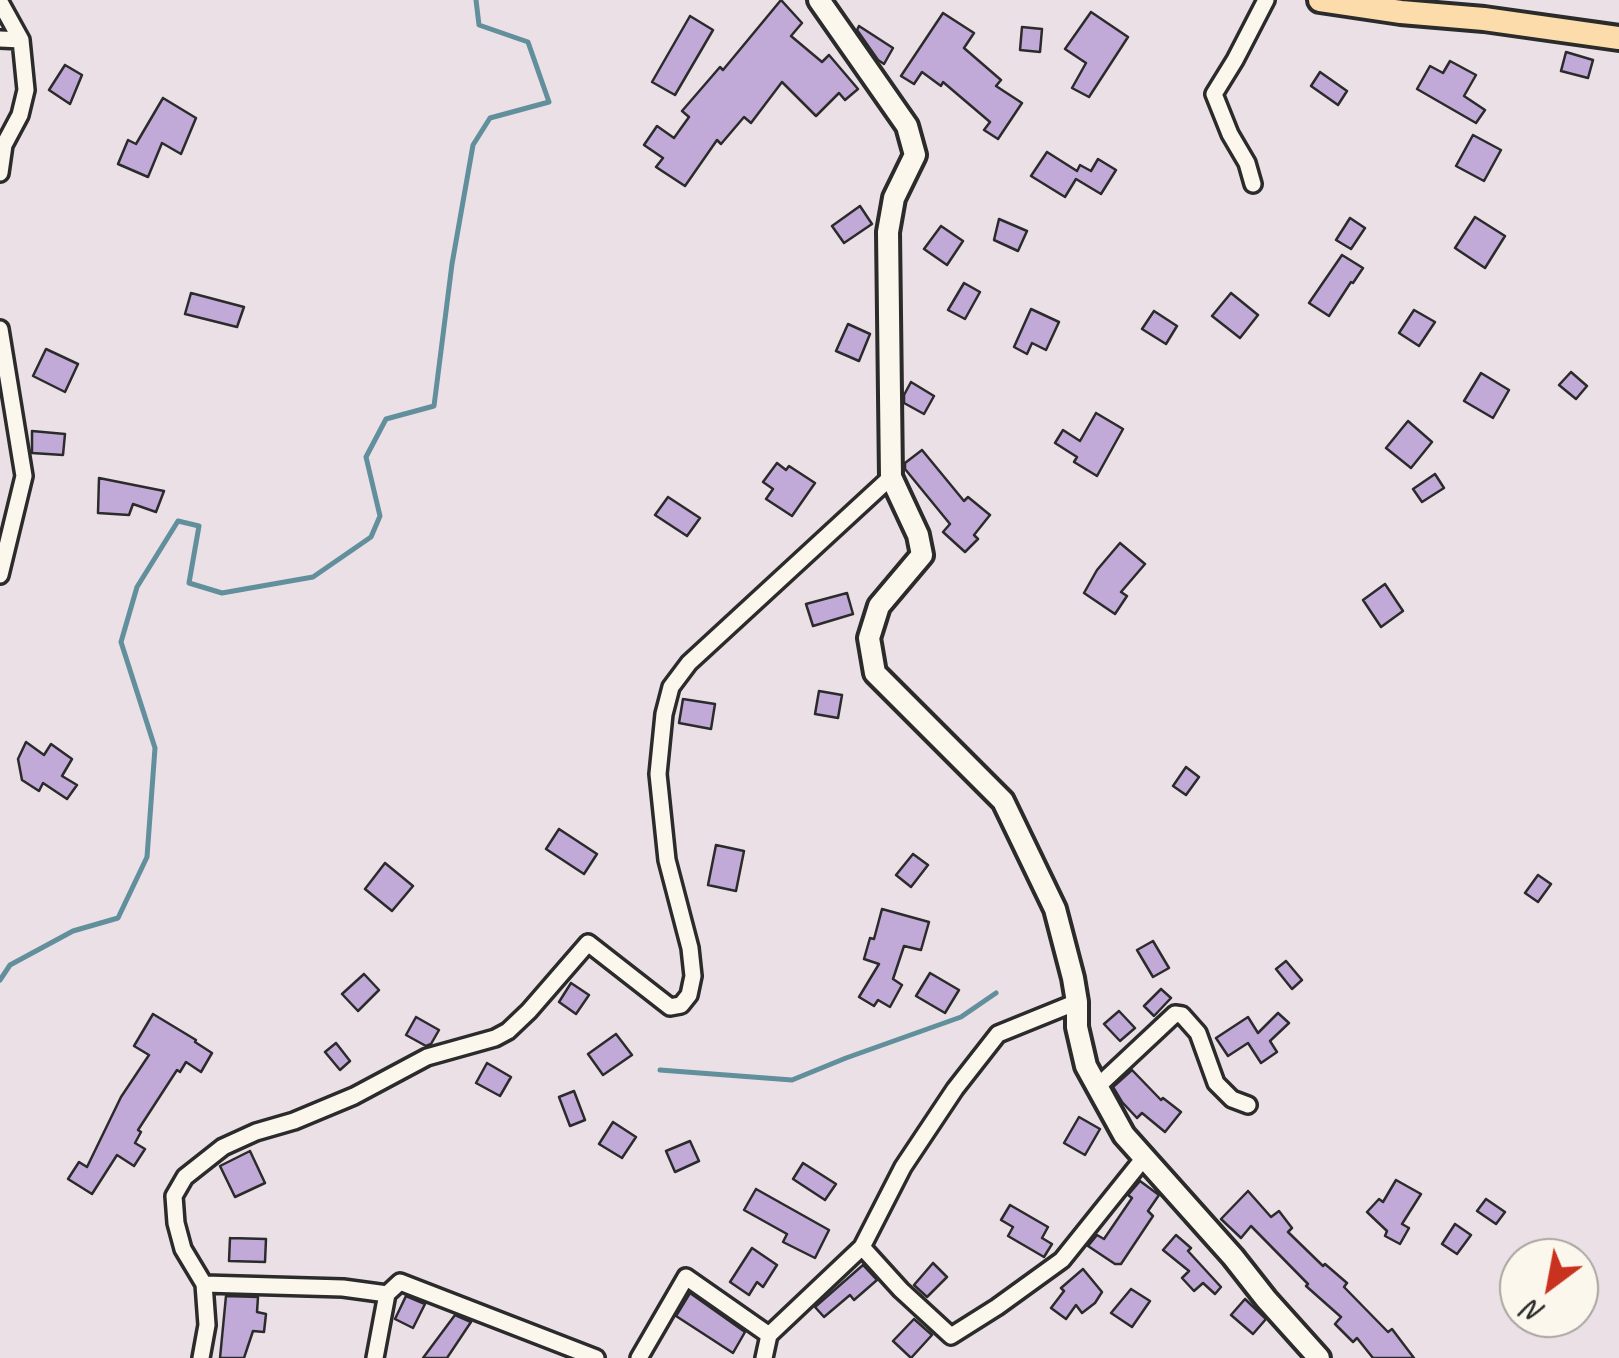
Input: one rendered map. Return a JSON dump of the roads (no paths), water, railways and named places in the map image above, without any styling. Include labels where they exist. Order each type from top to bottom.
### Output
[{"type":"main road","points":[[819,0],[906,126],[915,155],[894,198],[888,232],[891,477],[918,535],[922,555],[880,606],[869,638],[875,673],[1003,801],[1055,909],[1077,1002],[1077,1027],[1086,1066],[1124,1135],[1319,1358]]},
{"type":"main road","points":[[1320,0],[1619,38]]},
{"type":"street","points":[[1253,184],[1214,94],[1266,0]]},
{"type":"street","points":[[0,2],[21,40],[26,90],[20,115],[2,145],[0,173]]},
{"type":"street","points":[[0,40],[21,40]]},
{"type":"street","points":[[0,329],[24,476],[0,571]]},
{"type":"street","points":[[201,1358],[207,1325],[204,1284],[183,1248],[174,1196],[186,1176],[222,1146],[354,1096],[427,1057],[496,1038],[529,1011],[588,943],[670,1007],[682,1005],[693,976],[692,962],[667,860],[658,774],[670,687],[689,663],[891,477]]},
{"type":"street","points":[[764,1358],[769,1334],[862,1248],[903,1167],[954,1089],[998,1034],[1077,1002]]},
{"type":"street","points":[[1096,1088],[1175,1014],[1182,1014],[1198,1034],[1216,1083],[1232,1099],[1248,1105]]},
{"type":"street","points":[[862,1248],[950,1336],[997,1308],[1062,1260],[1143,1159]]},
{"type":"street","points":[[639,1358],[686,1277],[769,1334]]},
{"type":"street","points":[[375,1358],[388,1294],[400,1282],[596,1358]]},
{"type":"street","points":[[204,1284],[344,1288],[388,1294]]},
{"type":"waterway","points":[[0,980],[10,965],[73,931],[118,918],[147,857],[155,748],[121,642],[137,587],[178,521],[199,526],[189,583],[222,593],[313,577],[371,537],[380,516],[366,457],[386,419],[434,406],[452,264],[473,145],[490,118],[549,102],[528,42],[479,25],[476,0]]},
{"type":"waterway","points":[[660,1070],[792,1080],[961,1017],[996,993]]}]
